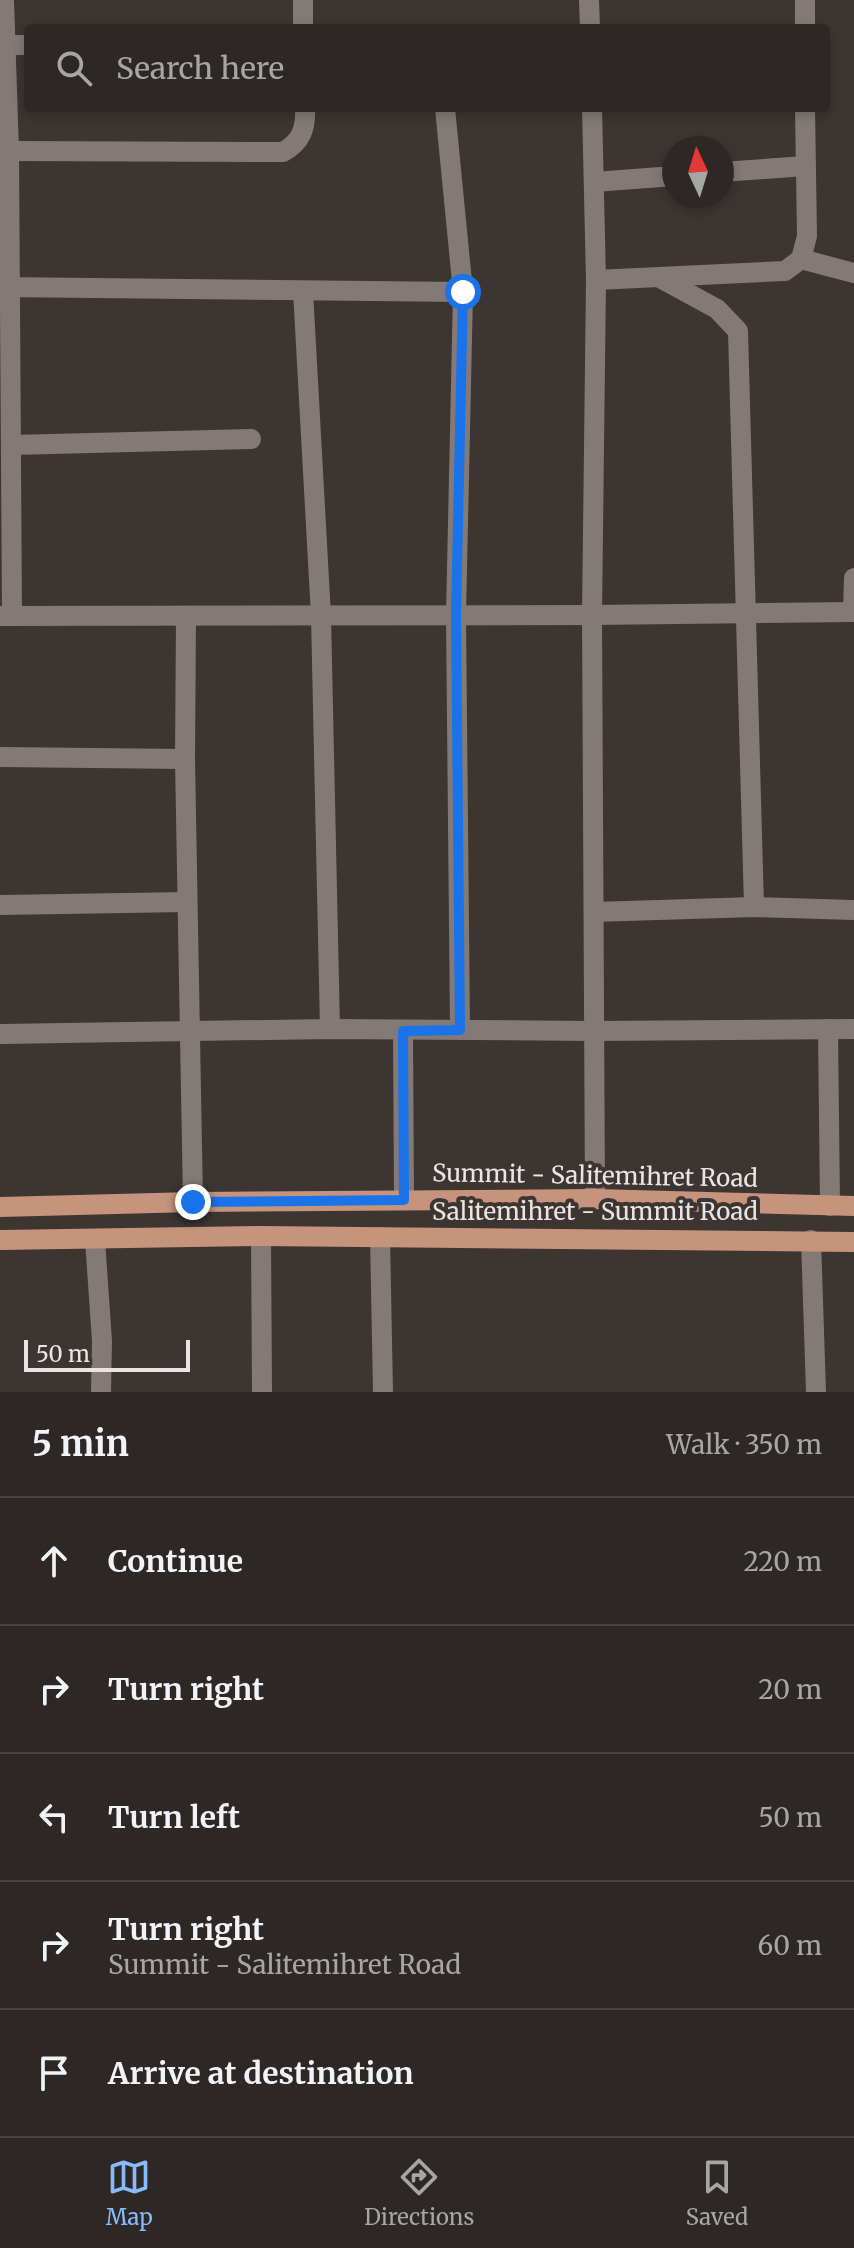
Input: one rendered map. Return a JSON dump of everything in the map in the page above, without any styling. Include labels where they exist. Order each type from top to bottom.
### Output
[{"type":"main road","name":"Summit - Salitemihret Road","points":[[0,1207],[193,1202],[595,1199],[854,1206]]},
{"type":"main road","name":"Salitemihret - Summit Road","points":[[0,1240],[261,1236],[854,1242]]},
{"type":"street","points":[[4,0],[9,151],[5,287],[11,445],[6,616],[853,612],[854,578]]},
{"type":"street","points":[[303,0],[303,24]]},
{"type":"street","points":[[589,0],[590,24]]},
{"type":"street","points":[[805,0],[805,24]]},
{"type":"street","points":[[5,45],[24,45]]},
{"type":"street","points":[[9,151],[283,152],[296,145],[306,126],[305,112]]},
{"type":"street","points":[[445,112],[463,292],[456,615],[460,1030]]},
{"type":"street","points":[[592,112],[596,280],[592,615],[595,1199]]},
{"type":"street","points":[[596,280],[785,271],[801,259],[807,236],[805,112]]},
{"type":"street","points":[[734,171],[805,166]]},
{"type":"street","points":[[594,182],[662,177]]},
{"type":"street","points":[[801,259],[854,273]]},
{"type":"street","points":[[660,278],[717,309],[738,331],[754,907]]},
{"type":"street","points":[[5,287],[463,292]]},
{"type":"street","points":[[303,291],[321,616],[330,1029]]},
{"type":"street","points":[[11,445],[251,439]]},
{"type":"street","points":[[186,616],[185,759],[193,1202]]},
{"type":"street","points":[[0,757],[185,759]]},
{"type":"street","points":[[0,905],[187,902]]},
{"type":"street","points":[[594,912],[754,907],[854,910]]},
{"type":"street","points":[[0,1034],[330,1029],[854,1029]]},
{"type":"street","points":[[828,1029],[830,1206]]},
{"type":"street","points":[[403,1031],[404,1200]]},
{"type":"street","points":[[261,1236],[262,1392]]},
{"type":"street","points":[[380,1237],[383,1392]]},
{"type":"street","points":[[95,1240],[102,1341],[101,1392]]},
{"type":"street","points":[[811,1240],[816,1392]]},
{"type":"route","points":[[193,1202],[404,1200],[403,1031],[460,1030],[456,615],[463,292]]}]
